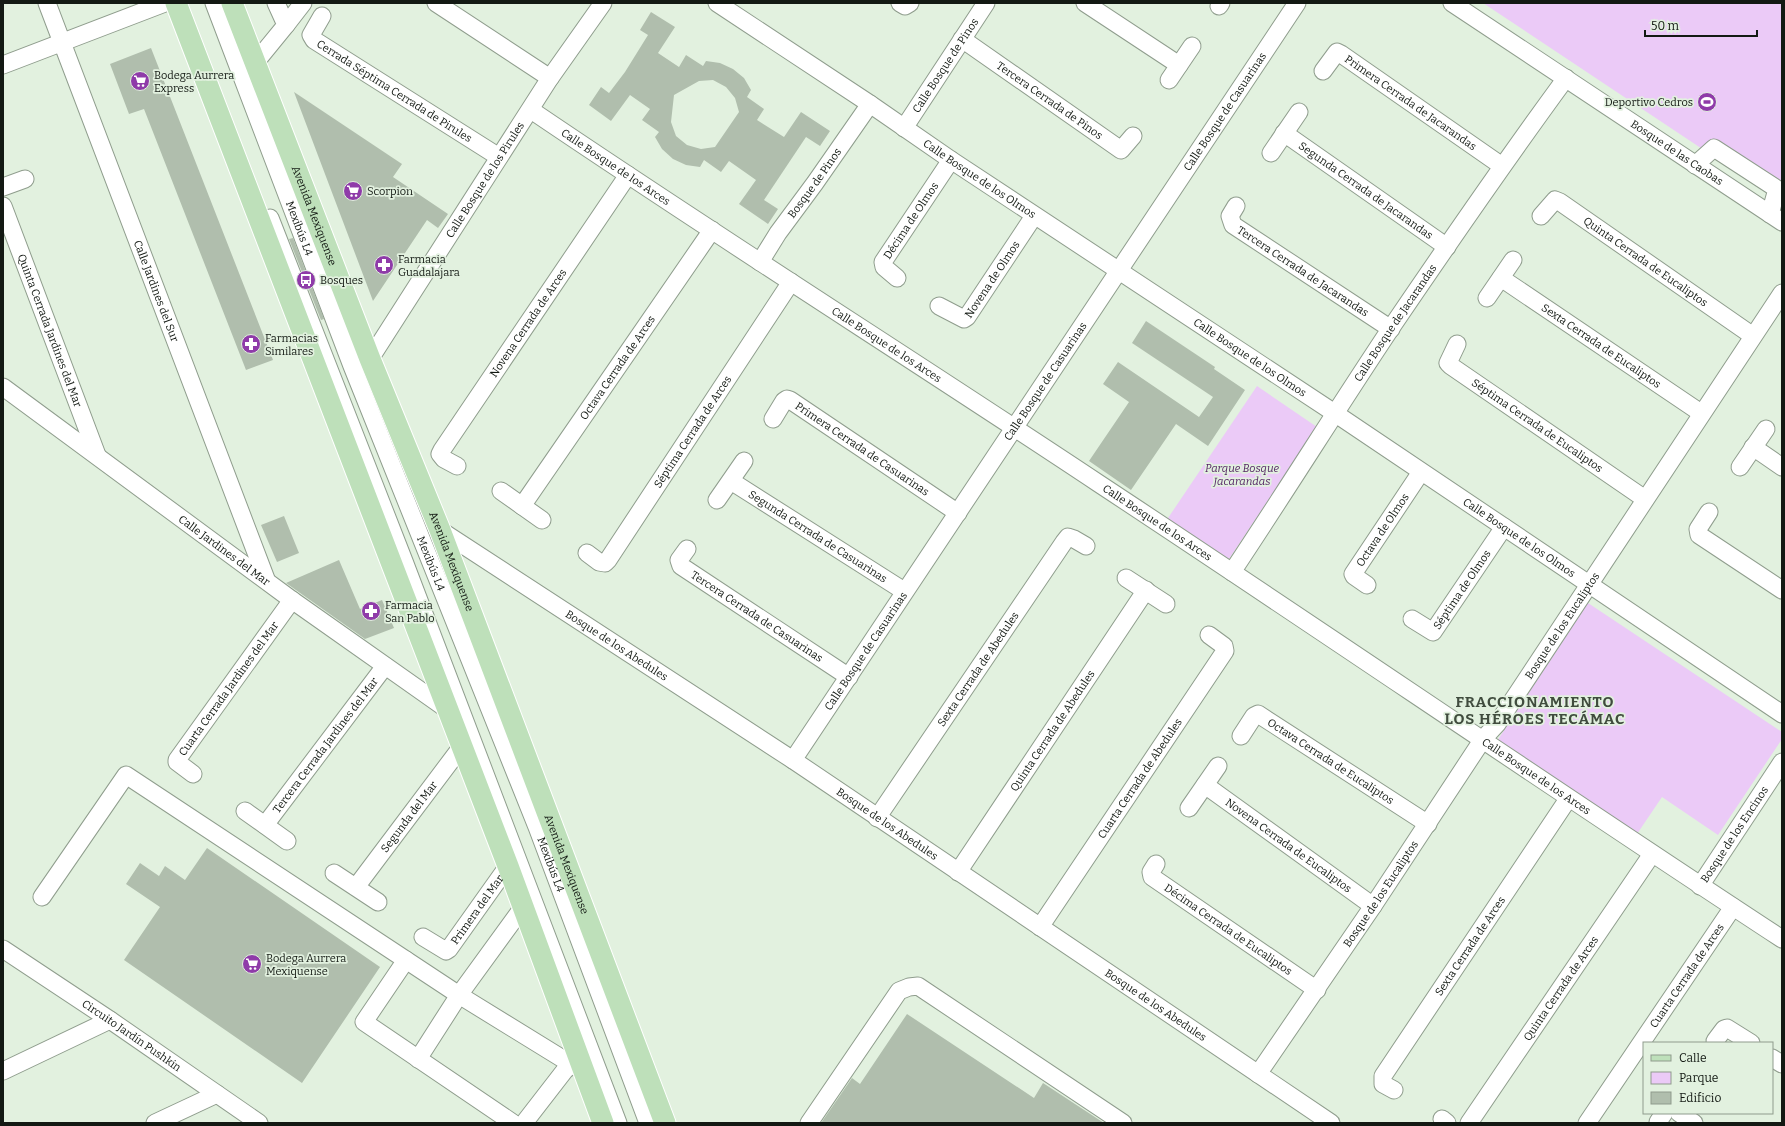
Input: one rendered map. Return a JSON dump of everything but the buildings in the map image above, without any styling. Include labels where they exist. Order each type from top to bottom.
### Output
[{"type":"main road","points":[[176,3],[524,907],[576,1062],[603,1123]]},
{"type":"main road","name":"Avenida Mexiquense","points":[[232,3],[370,359],[440,530],[665,1123]]},
{"type":"street","name":"Calle Jardines del Sur","points":[[47,3],[266,579]]},
{"type":"street","points":[[3,65],[165,3]]},
{"type":"street","points":[[187,3],[404,561],[618,1123]]},
{"type":"street","name":"Mexibús L4","points":[[214,3],[352,366],[537,827],[648,1123]]},
{"type":"street","points":[[276,3],[286,25]]},
{"type":"street","points":[[255,63],[303,3]]},
{"type":"street","points":[[436,3],[550,78]]},
{"type":"street","name":"Calle Bosque de los Pirules","points":[[370,359],[499,157],[531,110],[550,78],[603,3]]},
{"type":"street","name":"Calle Bosque de los Olmos","points":[[717,3],[870,104],[1034,216],[1336,414],[1782,714]]},
{"type":"street","points":[[900,3],[905,6],[910,3]]},
{"type":"street","name":"Calle Bosque de Pinos","points":[[904,128],[986,3]]},
{"type":"street","points":[[1084,3],[1179,66]]},
{"type":"street","name":"Calle Bosque de Casuarinas","points":[[793,760],[849,677],[904,591],[1120,272],[1297,3]]},
{"type":"street","name":"Bosque de las Caobas","points":[[1452,3],[1776,218]]},
{"type":"street","name":"Cerrada Séptima Cerrada de Pirules","points":[[322,16],[311,35],[314,40],[499,157]]},
{"type":"street","name":"Tercera Cerrada de Pinos","points":[[962,39],[1121,150],[1133,136]]},
{"type":"street","points":[[1169,80],[1192,46]]},
{"type":"street","name":"Primera Cerrada de Jacarandas","points":[[1323,71],[1337,52],[1341,54],[1502,166]]},
{"type":"street","name":"Calle Bosque de Jacarandas","points":[[1232,572],[1391,328],[1502,166],[1566,78]]},
{"type":"street","name":"Bosque de Pinos","points":[[760,262],[778,234],[870,104]]},
{"type":"street","name":"Calle Bosque de los Arces","points":[[531,110],[760,262],[1015,428],[1483,739],[1700,886],[1782,939]]},
{"type":"street","points":[[1271,153],[1299,112]]},
{"type":"street","name":"Segunda Cerrada de Jacarandas","points":[[1284,133],[1447,247]]},
{"type":"street","points":[[1695,165],[1714,148],[1777,189],[1776,218]]},
{"type":"street","name":"Décima de Olmos","points":[[898,278],[884,267],[883,262],[951,160]]},
{"type":"street","name":"Novena Cerrada de Arces","points":[[457,466],[444,459],[440,454],[442,450],[628,175]]},
{"type":"street","points":[[3,188],[25,179]]},
{"type":"street","name":"Quinta Cerrada de Eucaliptos","points":[[1541,216],[1555,200],[1560,202],[1753,336]]},
{"type":"street","name":"Quinta Cerrada Jardines del Mar","points":[[3,206],[97,455]]},
{"type":"street","name":"Tercera Cerrada de Jacarandas","points":[[1236,206],[1230,216],[1233,225],[1391,328]]},
{"type":"street","name":"Novena de Olmos","points":[[939,306],[964,319],[967,317],[1034,216]]},
{"type":"street","name":"Octava Cerrada de Arces","points":[[522,506],[712,230]]},
{"type":"street","points":[[1487,298],[1513,260]]},
{"type":"street","name":"Sexta Cerrada de Eucaliptos","points":[[1501,278],[1701,414]]},
{"type":"street","name":"Séptima Cerrada de Arces","points":[[587,553],[599,562],[604,563],[608,560],[791,282]]},
{"type":"street","name":"Bosque de los Eucaliptos","points":[[1258,1074],[1317,990],[1483,739],[1497,724],[1782,293]]},
{"type":"street","name":"Séptima Cerrada de Eucaliptos","points":[[1457,344],[1449,358],[1448,363],[1451,366],[1645,500]]},
{"type":"street","name":"Calle Jardines del Mar","points":[[3,387],[266,579],[292,600],[448,710]]},
{"type":"street","name":"Primera Cerrada de Casuarinas","points":[[773,419],[784,401],[787,399],[790,400],[958,513]]},
{"type":"street","points":[[1740,467],[1766,429]]},
{"type":"street","points":[[1753,447],[1782,467]]},
{"type":"street","points":[[717,500],[744,461]]},
{"type":"street","name":"Octava de Olmos","points":[[1367,585],[1353,574],[1421,472]]},
{"type":"street","name":"Segunda Cerrada de Casuarinas","points":[[731,481],[904,591]]},
{"type":"street","points":[[501,491],[542,520]]},
{"type":"street","points":[[1708,512],[1698,529],[1698,535],[1782,590]]},
{"type":"street","name":"Séptima de Olmos","points":[[1412,619],[1433,632],[1504,527]]},
{"type":"street","name":"Bosque de los Abedules","points":[[440,530],[793,760],[876,818],[1331,1123]]},
{"type":"street","name":"Sexta Cerrada de Abedules","points":[[876,818],[1064,542],[1068,538],[1074,539],[1086,546]]},
{"type":"street","name":"Tercera Cerrada de Casuarinas","points":[[687,549],[679,560],[682,566],[849,677]]},
{"type":"street","points":[[1126,578],[1166,604]]},
{"type":"street","name":"Quinta Cerrada de Abedules","points":[[958,872],[1146,590]]},
{"type":"street","name":"Cuarta Cerrada Jardines del Mar","points":[[193,774],[180,765],[177,760],[292,600]]},
{"type":"street","name":"Cuarta Cerrada de Abedules","points":[[1040,927],[1225,651],[1224,646],[1208,635]]},
{"type":"street","name":"Tercera Cerrada Jardines del Mar","points":[[265,825],[385,666]]},
{"type":"street","name":"Octava Cerrada de Eucaliptos","points":[[1241,736],[1254,716],[1258,714],[1428,824]]},
{"type":"street","name":"Segunda del Mar","points":[[356,887],[462,746]]},
{"type":"street","name":"Bosque de los Encinos","points":[[1700,886],[1782,762]]},
{"type":"street","points":[[1189,808],[1218,766]]},
{"type":"street","points":[[42,897],[126,775],[459,995],[576,1062],[559,1077],[524,1123]]},
{"type":"street","name":"Novena Cerrada de Eucaliptos","points":[[1205,784],[1373,906]]},
{"type":"street","name":"Sexta Cerrada de Arces","points":[[1394,1090],[1383,1084],[1383,1076],[1568,798]]},
{"type":"street","points":[[245,811],[287,841]]},
{"type":"street","name":"Quinta Cerrada de Arces","points":[[1469,1123],[1652,854]]},
{"type":"street","name":"Décima Cerrada de Eucaliptos","points":[[1156,864],[1151,872],[1152,877],[1317,990]]},
{"type":"street","name":"Primera del Mar","points":[[423,937],[441,949],[446,951],[449,949],[508,866]]},
{"type":"street","points":[[334,873],[378,902]]},
{"type":"street","points":[[418,1059],[459,995],[524,907]]},
{"type":"street","name":"Cuarta Cerrada de Arces","points":[[1587,1123],[1733,907]]},
{"type":"street","name":"Circuito Jardín Pushkin","points":[[3,949],[110,1020],[259,1123]]},
{"type":"street","points":[[406,960],[364,1022],[513,1123]]},
{"type":"street","points":[[809,1123],[899,991],[909,987],[918,986],[1123,1123]]},
{"type":"street","points":[[3,1071],[110,1020]]},
{"type":"street","points":[[1715,1041],[1724,1029],[1727,1028],[1749,1042]]},
{"type":"street","points":[[1773,1059],[1782,1064]]},
{"type":"street","points":[[155,1123],[217,1094]]},
{"type":"street","points":[[1680,1114],[1694,1123]]},
{"type":"green space","name":"Deportivo Cedros","points":[[1483,3],[1782,3],[1782,202]]},
{"type":"green space","name":"Parque Bosque Jacarandas","points":[[1257,386],[1317,427],[1227,562],[1166,521]]},
{"type":"green space","points":[[1588,603],[1782,732],[1782,739],[1718,835],[1662,797],[1637,834],[1497,741]]},
{"type":"place","name":"Bodega Aurrera Express","points":[[140,81]]},
{"type":"place","name":"Deportivo Cedros","points":[[1707,102]]},
{"type":"place","name":"Scorpion","points":[[353,191]]},
{"type":"place","name":"Farmacia Guadalajara","points":[[384,265]]},
{"type":"place","name":"Bosques","points":[[306,280]]},
{"type":"place","name":"Farmacias Similares","points":[[251,344]]},
{"type":"place","name":"Farmacia San Pablo","points":[[371,611]]},
{"type":"place","name":"Bodega Aurrera Mexiquense","points":[[252,964]]},
{"type":"district","name":"FRACCIONAMIENTO LOS HÉROES TECÁMAC","points":[[1535,710]]}]
